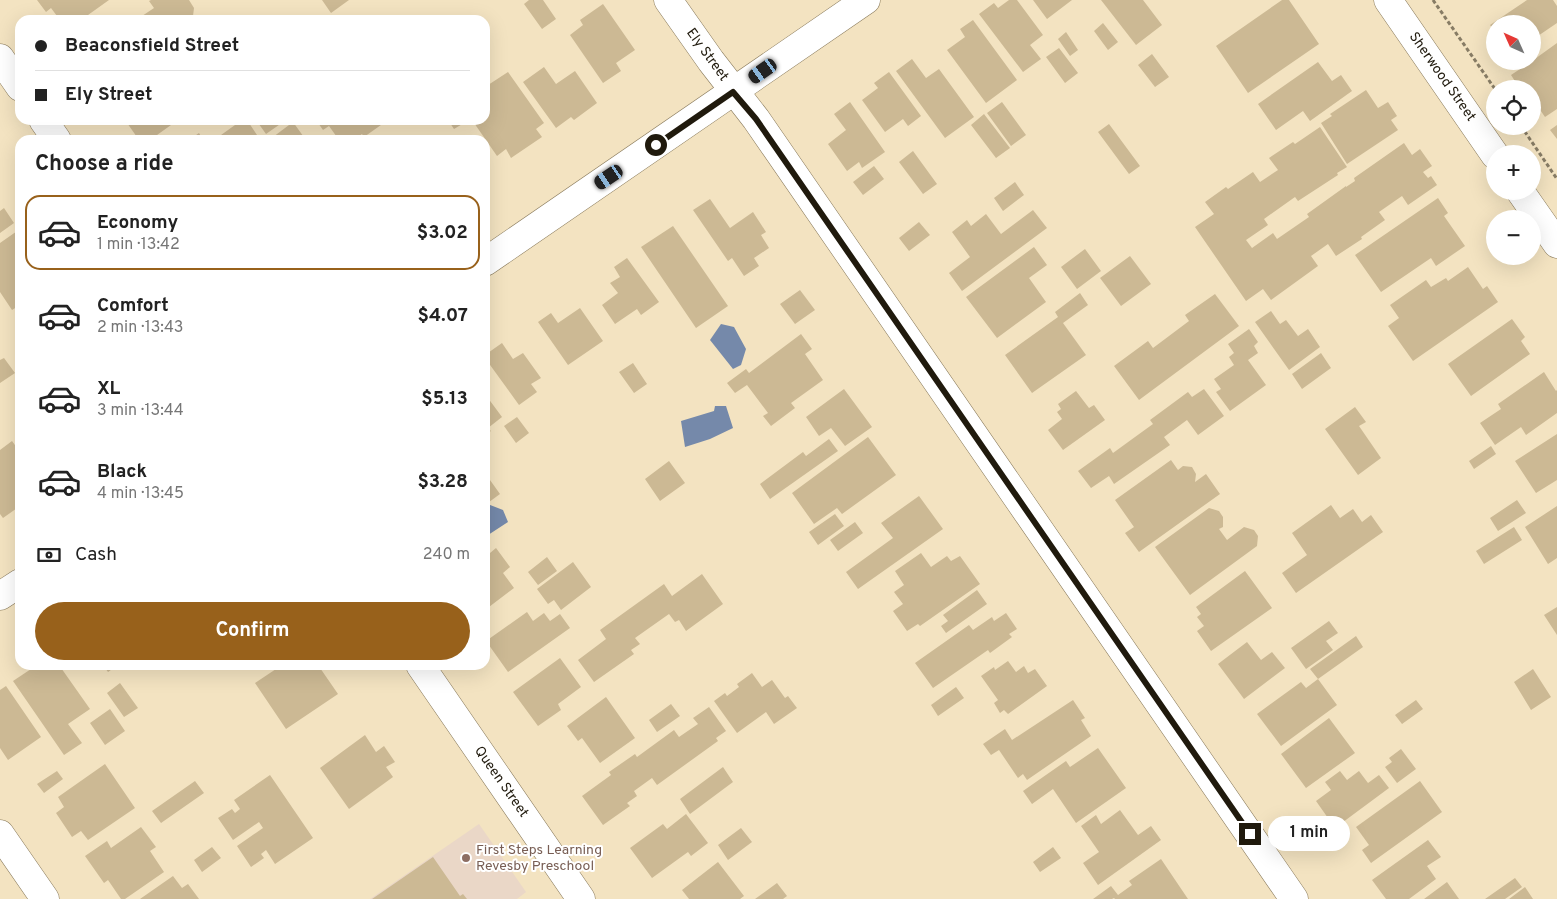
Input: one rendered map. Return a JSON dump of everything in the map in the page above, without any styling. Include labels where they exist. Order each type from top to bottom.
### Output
[{"type":"street","name":"Ely Street","points":[[668,0],[733,92],[762,127],[1294,899]]},
{"type":"street","points":[[490,259],[866,0]]},
{"type":"street","name":"Sherwood Street","points":[[1388,0],[1489,145]]},
{"type":"street","points":[[0,58],[15,79]]},
{"type":"street","points":[[1526,200],[1557,244]]},
{"type":"street","points":[[0,596],[15,586]]},
{"type":"street","name":"Queen Street","points":[[423,670],[581,899]]},
{"type":"street","points":[[0,834],[45,899]]},
{"type":"path","points":[[1433,0],[1489,80]]},
{"type":"path","points":[[1527,135],[1557,179]]},
{"type":"shaded area","name":"First Steps Learning Revesby Preschool","points":[[479,824],[526,892],[517,899],[370,899]]},
{"type":"water","points":[[721,324],[734,327],[746,349],[741,365],[733,369],[710,340]]},
{"type":"water","points":[[715,406],[726,406],[733,428],[710,439],[685,447],[681,421],[714,411]]},
{"type":"water","points":[[490,505],[503,510],[508,522],[490,534]]},
{"type":"building","points":[[37,0],[109,0],[88,15],[56,15],[51,8],[46,12]]},
{"type":"building","points":[[189,0],[194,8],[193,15],[144,15],[154,8],[149,1]]},
{"type":"building","points":[[322,0],[349,0],[331,13]]},
{"type":"building","points":[[529,0],[543,0],[556,19],[542,29],[524,4]]},
{"type":"building","points":[[1009,0],[1017,0],[1043,35],[1030,45],[1041,59],[1023,72],[979,14],[994,3],[998,8]]},
{"type":"building","points":[[1033,0],[1072,0],[1047,19]]},
{"type":"building","points":[[1101,0],[1143,0],[1162,25],[1136,45]]},
{"type":"building","points":[[1282,0],[1289,0],[1319,44],[1248,93],[1216,46]]},
{"type":"building","points":[[1527,0],[1553,0],[1557,6],[1557,23],[1541,34],[1541,15],[1505,15]]},
{"type":"building","points":[[603,4],[635,50],[616,63],[621,71],[603,83],[570,35],[583,25],[580,20]]},
{"type":"building","points":[[973,20],[1017,80],[986,103],[947,50],[965,37],[960,29]]},
{"type":"building","points":[[1103,23],[1118,42],[1108,50],[1094,31]]},
{"type":"building","points":[[1066,32],[1078,50],[1070,56],[1058,39]]},
{"type":"building","points":[[1557,43],[1557,109],[1545,117],[1541,111],[1541,80],[1514,80],[1511,75],[1518,70],[1541,70],[1541,55]]},
{"type":"building","points":[[1059,48],[1078,73],[1065,83],[1046,57]]},
{"type":"building","points":[[1152,54],[1169,77],[1155,87],[1138,65]]},
{"type":"building","points":[[912,59],[926,78],[939,69],[974,117],[945,138],[896,71]]},
{"type":"building","points":[[1318,62],[1332,81],[1341,75],[1352,91],[1310,121],[1303,111],[1276,130],[1258,104]]},
{"type":"building","points":[[544,67],[556,84],[575,71],[597,103],[574,120],[571,117],[556,128],[523,82]]},
{"type":"building","points":[[508,72],[544,123],[536,129],[542,137],[511,158],[506,149],[497,156],[490,146],[490,135],[482,135],[475,125],[490,125],[490,84]]},
{"type":"building","points":[[889,72],[921,116],[908,126],[903,119],[885,132],[862,100],[878,88],[874,83]]},
{"type":"building","points":[[1366,90],[1378,108],[1388,102],[1397,116],[1391,120],[1398,130],[1347,164],[1321,123],[1332,116],[1330,114]]},
{"type":"building","points":[[850,102],[885,152],[862,168],[859,162],[847,171],[828,144],[846,130],[834,114]]},
{"type":"building","points":[[1002,102],[1026,135],[1011,146],[987,113]]},
{"type":"building","points":[[984,114],[1010,148],[996,158],[971,125]]},
{"type":"building","points":[[1109,124],[1140,166],[1129,174],[1098,132]]},
{"type":"building","points":[[128,125],[171,125],[157,135],[136,135]]},
{"type":"building","points":[[235,125],[250,125],[257,135],[221,135]]},
{"type":"building","points":[[260,125],[279,125],[266,134]]},
{"type":"building","points":[[289,125],[295,125],[302,135],[276,135]]},
{"type":"building","points":[[320,125],[381,125],[367,135],[335,135],[329,126],[323,130]]},
{"type":"building","points":[[451,125],[461,125],[454,129]]},
{"type":"building","points":[[1557,125],[1557,139],[1550,130]]},
{"type":"building","points":[[1320,127],[1347,167],[1298,201],[1295,197],[1264,219],[1268,225],[1246,240],[1252,248],[1273,233],[1277,239],[1309,217],[1307,214],[1355,181],[1354,178],[1404,143],[1412,155],[1420,149],[1432,166],[1423,172],[1428,178],[1431,176],[1437,185],[1408,205],[1402,196],[1379,212],[1385,220],[1361,237],[1362,239],[1336,256],[1328,244],[1311,256],[1318,266],[1271,300],[1263,289],[1246,301],[1195,227],[1214,214],[1205,202],[1226,187],[1228,189],[1253,172],[1260,182],[1278,170],[1269,158],[1293,142],[1295,144]]},
{"type":"building","points":[[913,151],[937,184],[923,194],[899,162]]},
{"type":"building","points":[[874,166],[884,179],[863,195],[853,182]]},
{"type":"building","points":[[1015,182],[1024,195],[1003,211],[994,198]]},
{"type":"building","points":[[1438,198],[1448,213],[1444,216],[1465,246],[1436,266],[1431,258],[1381,292],[1355,255]]},
{"type":"building","points":[[710,199],[730,228],[753,212],[766,232],[761,235],[769,248],[754,258],[759,266],[744,276],[732,258],[728,261],[693,210]]},
{"type":"building","points":[[4,208],[14,223],[0,233],[0,211]]},
{"type":"building","points":[[1033,210],[1047,228],[962,291],[949,273],[970,257],[952,232],[967,220],[971,226],[986,214],[1001,234]]},
{"type":"building","points":[[919,222],[930,235],[909,251],[899,238]]},
{"type":"building","points":[[673,226],[728,306],[696,328],[641,247]]},
{"type":"building","points":[[15,232],[15,308],[12,310],[0,292],[0,243]]},
{"type":"building","points":[[1034,247],[1047,265],[1029,278],[1046,302],[997,338],[966,297]]},
{"type":"building","points":[[1085,249],[1101,271],[1077,289],[1061,267]]},
{"type":"building","points":[[1130,256],[1151,284],[1121,306],[1100,278]]},
{"type":"building","points":[[627,258],[659,302],[641,315],[637,309],[615,324],[602,305],[618,293],[610,283],[620,277],[614,267]]},
{"type":"building","points":[[1468,267],[1483,289],[1487,286],[1498,302],[1413,361],[1388,326],[1399,318],[1390,305],[1426,280],[1431,287],[1446,278],[1448,281]]},
{"type":"building","points":[[800,290],[815,310],[795,324],[780,304]]},
{"type":"building","points":[[1080,293],[1088,305],[1063,323],[1086,355],[1032,393],[1005,355],[1058,317],[1055,312]]},
{"type":"building","points":[[1215,294],[1239,326],[1139,400],[1114,366],[1148,341],[1153,348],[1189,321],[1185,315]]},
{"type":"building","points":[[580,308],[603,341],[568,365],[538,322],[551,313],[558,323]]},
{"type":"building","points":[[1271,311],[1280,324],[1286,320],[1298,336],[1308,329],[1320,347],[1289,370],[1255,322]]},
{"type":"building","points":[[1512,319],[1525,337],[1521,341],[1530,354],[1471,396],[1448,364]]},
{"type":"building","points":[[1249,329],[1258,342],[1254,346],[1258,353],[1248,360],[1266,385],[1230,411],[1216,392],[1221,389],[1214,379],[1234,365],[1229,357],[1234,353],[1228,344]]},
{"type":"building","points":[[801,334],[812,349],[805,354],[823,380],[791,403],[795,408],[771,426],[763,416],[768,413],[747,385],[735,393],[727,383],[746,369],[749,373]]},
{"type":"building","points":[[502,343],[513,359],[523,353],[541,378],[531,384],[537,392],[519,405],[490,365],[490,351]]},
{"type":"building","points":[[1321,353],[1331,368],[1302,389],[1292,374]]},
{"type":"building","points":[[4,358],[15,373],[0,383],[0,360]]},
{"type":"building","points":[[633,363],[647,384],[634,393],[619,372]]},
{"type":"building","points":[[1544,372],[1557,390],[1557,413],[1526,435],[1521,427],[1495,445],[1480,423],[1501,409],[1498,404]]},
{"type":"building","points":[[844,389],[872,427],[845,446],[831,428],[819,436],[806,417]]},
{"type":"building","points":[[1204,389],[1224,416],[1198,435],[1187,420],[1164,437],[1170,445],[1114,484],[1109,476],[1091,488],[1078,471],[1110,448],[1113,453],[1153,424],[1150,420],[1188,392],[1192,397]]},
{"type":"building","points":[[1076,391],[1089,408],[1094,405],[1105,420],[1063,450],[1048,430],[1062,419],[1057,412],[1061,409],[1058,404]]},
{"type":"building","points":[[490,401],[502,417],[490,426]]},
{"type":"building","points":[[1355,407],[1366,422],[1359,426],[1381,458],[1358,475],[1325,429]]},
{"type":"building","points":[[517,417],[529,433],[516,443],[504,426]]},
{"type":"building","points":[[1557,434],[1557,480],[1536,493],[1515,461]]},
{"type":"building","points":[[868,437],[896,475],[842,514],[837,508],[814,524],[792,493]]},
{"type":"building","points":[[829,439],[838,451],[770,499],[760,484],[803,452],[806,456]]},
{"type":"building","points":[[12,441],[15,445],[15,510],[3,518],[0,514],[0,450]]},
{"type":"building","points":[[1491,446],[1496,454],[1474,469],[1469,461]]},
{"type":"building","points":[[1171,460],[1178,470],[1183,466],[1192,467],[1196,474],[1195,482],[1206,474],[1220,494],[1139,552],[1125,533],[1134,527],[1115,500]]},
{"type":"building","points":[[669,461],[685,483],[660,501],[645,479]]},
{"type":"building","points":[[490,480],[500,494],[490,501]]},
{"type":"building","points":[[919,496],[943,529],[858,589],[846,572],[893,538],[881,523]]},
{"type":"building","points":[[1517,500],[1526,513],[1498,531],[1490,518]]},
{"type":"building","points":[[1331,505],[1340,518],[1353,509],[1362,522],[1371,515],[1383,532],[1296,593],[1282,573],[1307,555],[1292,533]]},
{"type":"building","points":[[1557,506],[1557,558],[1548,564],[1525,527]]},
{"type":"building","points":[[1209,508],[1219,511],[1223,517],[1223,527],[1219,529],[1227,540],[1244,527],[1254,530],[1258,536],[1257,546],[1190,595],[1155,547]]},
{"type":"building","points":[[835,514],[844,526],[818,545],[809,532]]},
{"type":"building","points":[[855,522],[863,533],[838,551],[830,540]]},
{"type":"building","points":[[1514,527],[1522,540],[1484,564],[1476,551]]},
{"type":"building","points":[[496,548],[510,567],[503,573],[514,588],[490,606],[490,553]]},
{"type":"building","points":[[921,553],[931,567],[947,556],[951,561],[960,556],[980,584],[920,626],[918,624],[907,631],[893,611],[903,604],[894,592],[904,585],[895,571]]},
{"type":"building","points":[[547,557],[557,571],[538,585],[528,572]]},
{"type":"building","points":[[573,562],[591,587],[561,610],[554,600],[548,604],[537,589]]},
{"type":"building","points":[[1245,571],[1272,608],[1211,651],[1197,631],[1204,626],[1197,617],[1201,614],[1196,607]]},
{"type":"building","points":[[702,574],[723,604],[686,631],[679,620],[675,622],[669,614],[635,638],[640,644],[631,650],[634,654],[594,682],[578,660],[606,639],[600,630],[664,584],[672,596]]},
{"type":"building","points":[[977,590],[987,604],[946,633],[941,626],[948,621],[943,615]]},
{"type":"building","points":[[1557,607],[1557,635],[1544,615]]},
{"type":"building","points":[[527,612],[533,621],[544,613],[550,621],[560,614],[570,628],[508,672],[490,647],[490,638]]},
{"type":"building","points":[[1006,613],[1017,629],[1009,634],[1012,637],[990,653],[988,650],[933,688],[915,663],[969,625],[973,630],[992,617],[994,621]]},
{"type":"building","points":[[1329,621],[1338,633],[1326,641],[1333,650],[1306,669],[1291,648]]},
{"type":"building","points":[[1356,636],[1363,647],[1318,679],[1310,669]]},
{"type":"building","points":[[1247,642],[1261,660],[1272,652],[1285,668],[1244,699],[1218,664]]},
{"type":"building","points":[[560,658],[581,687],[558,704],[561,710],[538,726],[513,692]]},
{"type":"building","points":[[1008,661],[1016,672],[1024,666],[1028,673],[1035,669],[1047,686],[1008,714],[1004,710],[1000,713],[994,703],[998,700],[981,676],[994,667],[995,670]]},
{"type":"building","points":[[1533,669],[1551,697],[1531,710],[1514,682]]},
{"type":"building","points":[[30,670],[63,670],[90,709],[68,724],[82,743],[64,755],[13,681]]},
{"type":"building","points":[[274,670],[321,670],[338,694],[286,729],[255,683]]},
{"type":"building","points":[[752,673],[762,687],[772,680],[785,698],[788,696],[797,708],[774,724],[766,712],[737,733],[714,701],[725,693],[727,696],[739,687],[737,684]]},
{"type":"building","points":[[1318,679],[1337,705],[1281,746],[1257,714],[1301,682],[1306,688]]},
{"type":"building","points":[[120,683],[138,708],[124,717],[107,693]]},
{"type":"building","points":[[6,686],[41,737],[8,760],[0,748],[0,690]]},
{"type":"building","points":[[956,687],[964,698],[938,716],[931,705]]},
{"type":"building","points":[[606,697],[635,738],[600,763],[582,738],[578,741],[567,726]]},
{"type":"building","points":[[1073,700],[1085,718],[1081,720],[1091,736],[1027,780],[1023,774],[1018,778],[999,750],[991,755],[983,744],[1005,729],[1012,740]]},
{"type":"building","points":[[1416,700],[1423,709],[1402,724],[1395,715]]},
{"type":"building","points":[[671,704],[680,716],[657,732],[649,720]]},
{"type":"building","points":[[709,707],[726,731],[716,738],[718,741],[657,785],[652,778],[634,791],[637,796],[627,803],[630,806],[603,825],[582,796],[611,775],[609,772],[635,754],[637,757],[674,730],[679,737],[698,724],[693,718]]},
{"type":"building","points":[[110,709],[125,731],[105,745],[90,723]]},
{"type":"building","points":[[1329,718],[1355,753],[1306,788],[1281,754]]},
{"type":"building","points":[[365,735],[376,752],[384,746],[395,762],[386,767],[393,777],[349,809],[320,768]]},
{"type":"building","points":[[1098,748],[1126,788],[1076,823],[1053,789],[1032,804],[1023,791],[1066,761],[1070,767]]},
{"type":"building","points":[[1401,749],[1416,769],[1397,783],[1385,767],[1392,762],[1389,758]]},
{"type":"building","points":[[105,764],[135,808],[88,840],[81,831],[72,837],[56,813],[64,807],[58,797]]},
{"type":"building","points":[[723,767],[733,782],[690,814],[680,799]]},
{"type":"building","points":[[57,771],[63,779],[44,793],[37,784]]},
{"type":"building","points":[[1340,771],[1347,780],[1359,771],[1368,783],[1379,775],[1389,788],[1335,828],[1316,801],[1331,790],[1325,782]]},
{"type":"building","points":[[270,775],[313,838],[275,864],[266,850],[261,854],[264,858],[251,867],[237,846],[263,828],[259,822],[233,840],[218,818],[232,809],[235,813],[240,809],[234,800]]},
{"type":"building","points":[[195,781],[204,793],[161,823],[152,811]]},
{"type":"building","points":[[1420,781],[1442,812],[1371,863],[1362,850],[1369,845],[1356,827]]},
{"type":"building","points":[[1120,810],[1138,835],[1151,826],[1161,840],[1098,885],[1083,863],[1099,852],[1081,826],[1096,815],[1101,824]]},
{"type":"building","points":[[686,814],[708,843],[691,856],[688,852],[652,878],[630,848],[663,824],[667,829]]},
{"type":"building","points":[[141,827],[156,847],[150,851],[164,872],[125,899],[121,899],[108,880],[104,883],[85,856],[107,841],[111,848]]},
{"type":"building","points":[[741,828],[752,842],[728,860],[718,845]]},
{"type":"building","points":[[1428,840],[1441,857],[1427,866],[1436,879],[1409,899],[1386,899],[1372,880]]},
{"type":"building","points":[[212,847],[221,858],[202,872],[194,860]]},
{"type":"building","points":[[1053,847],[1061,858],[1040,872],[1033,862]]},
{"type":"building","points":[[433,857],[460,896],[463,894],[467,899],[372,899]]},
{"type":"building","points":[[1161,859],[1188,899],[1093,899],[1111,886],[1118,895],[1132,885],[1129,881]]},
{"type":"building","points":[[718,862],[744,896],[740,899],[689,899],[682,890]]},
{"type":"building","points":[[173,876],[182,888],[188,884],[199,899],[140,899]]},
{"type":"building","points":[[1515,878],[1522,887],[1505,899],[1485,899]]},
{"type":"building","points":[[1447,882],[1459,899],[1424,899]]},
{"type":"building","points":[[777,883],[787,896],[783,899],[755,899]]},
{"type":"building","points":[[1525,887],[1533,899],[1509,899]]},
{"type":"place","name":"First Steps Learning Revesby Preschool","points":[[466,858]]},
{"type":"route","points":[[656,145],[733,92],[750,111],[1250,834]]}]
